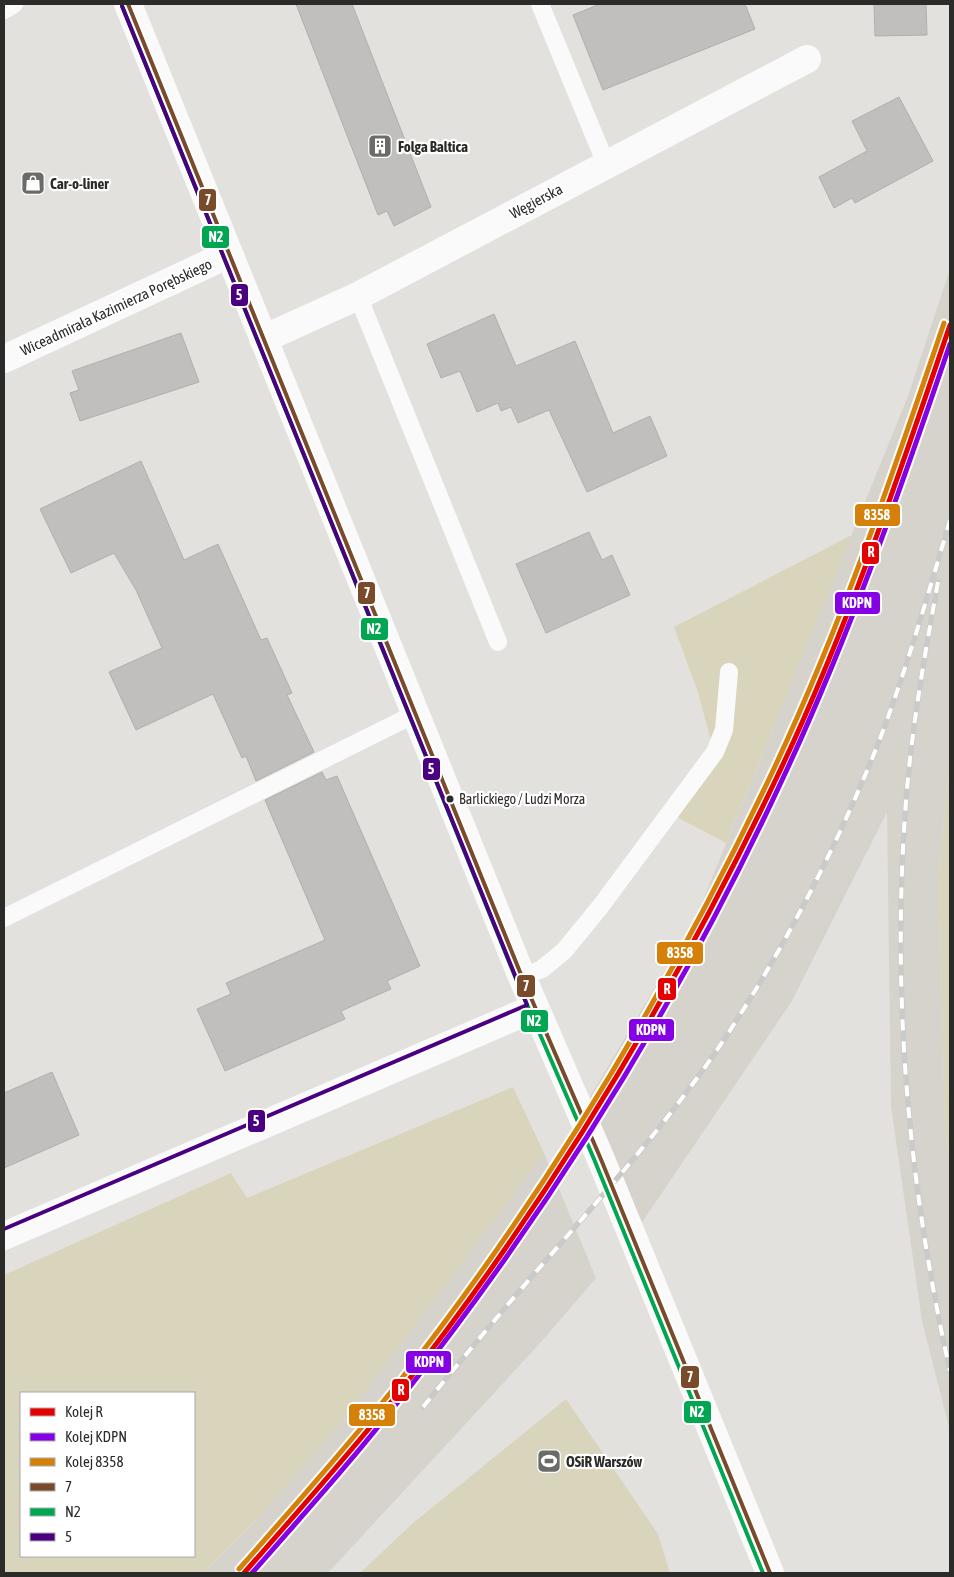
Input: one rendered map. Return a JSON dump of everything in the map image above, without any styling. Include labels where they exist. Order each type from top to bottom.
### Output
[{"type":"street","points":[[128,4],[522,977],[590,1134],[770,1573]]},
{"type":"street","name":"Węgierska","points":[[263,339],[358,296],[807,59]]},
{"type":"street","name":"Wiceadmirała Kazimierza Porębskiego","points":[[4,359],[229,254]]},
{"type":"street","points":[[4,1236],[535,1008]]},
{"type":"lane","points":[[4,10],[14,4]]},
{"type":"lane","points":[[540,4],[606,164]]},
{"type":"lane","points":[[358,296],[498,642]]},
{"type":"lane","points":[[522,977],[542,969],[564,951],[600,907],[715,752],[724,730],[729,672]]},
{"type":"lane","points":[[4,918],[415,714]]},
{"type":"shaded area","points":[[950,269],[950,750],[939,874],[945,1131],[950,1161],[950,1431],[922,1321],[891,1106],[887,812],[792,1001],[632,1237],[581,1112],[695,920],[908,396]]},
{"type":"shaded area","points":[[852,535],[726,843],[675,816],[712,745],[698,692],[674,627]]},
{"type":"shaded area","points":[[950,750],[950,1161],[945,1131],[939,874]]},
{"type":"shaded area","points":[[513,1087],[544,1153],[342,1422],[257,1519],[203,1573],[4,1573],[4,1275],[231,1173],[247,1198]]},
{"type":"shaded area","points":[[544,1153],[596,1278],[542,1341],[328,1573],[203,1573],[257,1519],[342,1422]]},
{"type":"shaded area","name":"OSiR Warszów","points":[[566,1399],[658,1534],[670,1573],[360,1573],[413,1523]]},
{"type":"building","name":"Folga Baltica","points":[[296,4],[352,4],[431,207],[394,226],[387,211],[378,215]]},
{"type":"building","points":[[600,4],[745,4],[755,29],[603,90],[573,15]]},
{"type":"building","points":[[874,4],[926,4],[927,35],[875,36]]},
{"type":"building","points":[[899,97],[933,161],[855,203],[852,198],[834,208],[819,177],[867,151],[852,121]]},
{"type":"building","points":[[494,314],[516,366],[575,341],[613,433],[650,416],[667,456],[587,492],[549,410],[518,423],[511,407],[501,411],[498,403],[477,412],[460,371],[441,378],[427,344]]},
{"type":"building","points":[[181,333],[199,382],[80,421],[70,393],[79,390],[72,371]]},
{"type":"building","points":[[141,461],[184,560],[218,544],[261,640],[267,638],[292,693],[287,695],[314,752],[256,781],[246,756],[242,758],[213,694],[136,730],[109,672],[162,648],[136,590],[114,553],[71,573],[40,509]]},
{"type":"building","points":[[589,532],[602,560],[612,555],[630,595],[546,633],[516,564]]},
{"type":"building","points":[[322,772],[326,780],[337,776],[420,966],[387,981],[391,989],[341,1011],[345,1019],[225,1071],[197,1009],[231,994],[226,983],[325,940],[265,800]]},
{"type":"building","points":[[52,1072],[79,1135],[4,1168],[4,1093]]},
{"type":"railway","points":[[423,1407],[496,1318],[610,1187],[697,1079],[741,1014],[785,940],[844,824],[878,744],[907,661],[950,520]]},
{"type":"railway","points":[[938,582],[918,698],[907,786],[901,955],[907,1095],[914,1164],[924,1233],[950,1371]]},
{"type":"rail line","name":"8358","points":[[239,1569],[376,1410],[449,1316],[502,1243],[552,1168],[646,1015],[731,857],[795,722],[864,552],[944,323]]},
{"type":"rail line","name":"R","points":[[244,1573],[381,1414],[454,1320],[557,1172],[651,1018],[736,860],[801,724],[870,555],[950,325]]},
{"type":"rail line","name":"KDPN","points":[[252,1573],[368,1439],[460,1321],[513,1248],[563,1173],[658,1019],[744,859],[807,725],[852,617],[950,344]]},
{"type":"transit line","name":"7","points":[[128,4],[522,977],[600,1157],[770,1573]]},
{"type":"transit line","name":"N2","points":[[122,6],[516,979],[594,1159],[763,1573]]},
{"type":"transit line","name":"5","points":[[4,1229],[527,1005],[122,6]]},
{"type":"place","name":"Folga Baltica","points":[[380,146]]},
{"type":"place","name":"Car-o-liner","points":[[33,183]]},
{"type":"place","name":"Barlickiego / Ludzi Morza","points":[[450,799]]},
{"type":"place","name":"OSiR Warszów","points":[[549,1461]]}]
